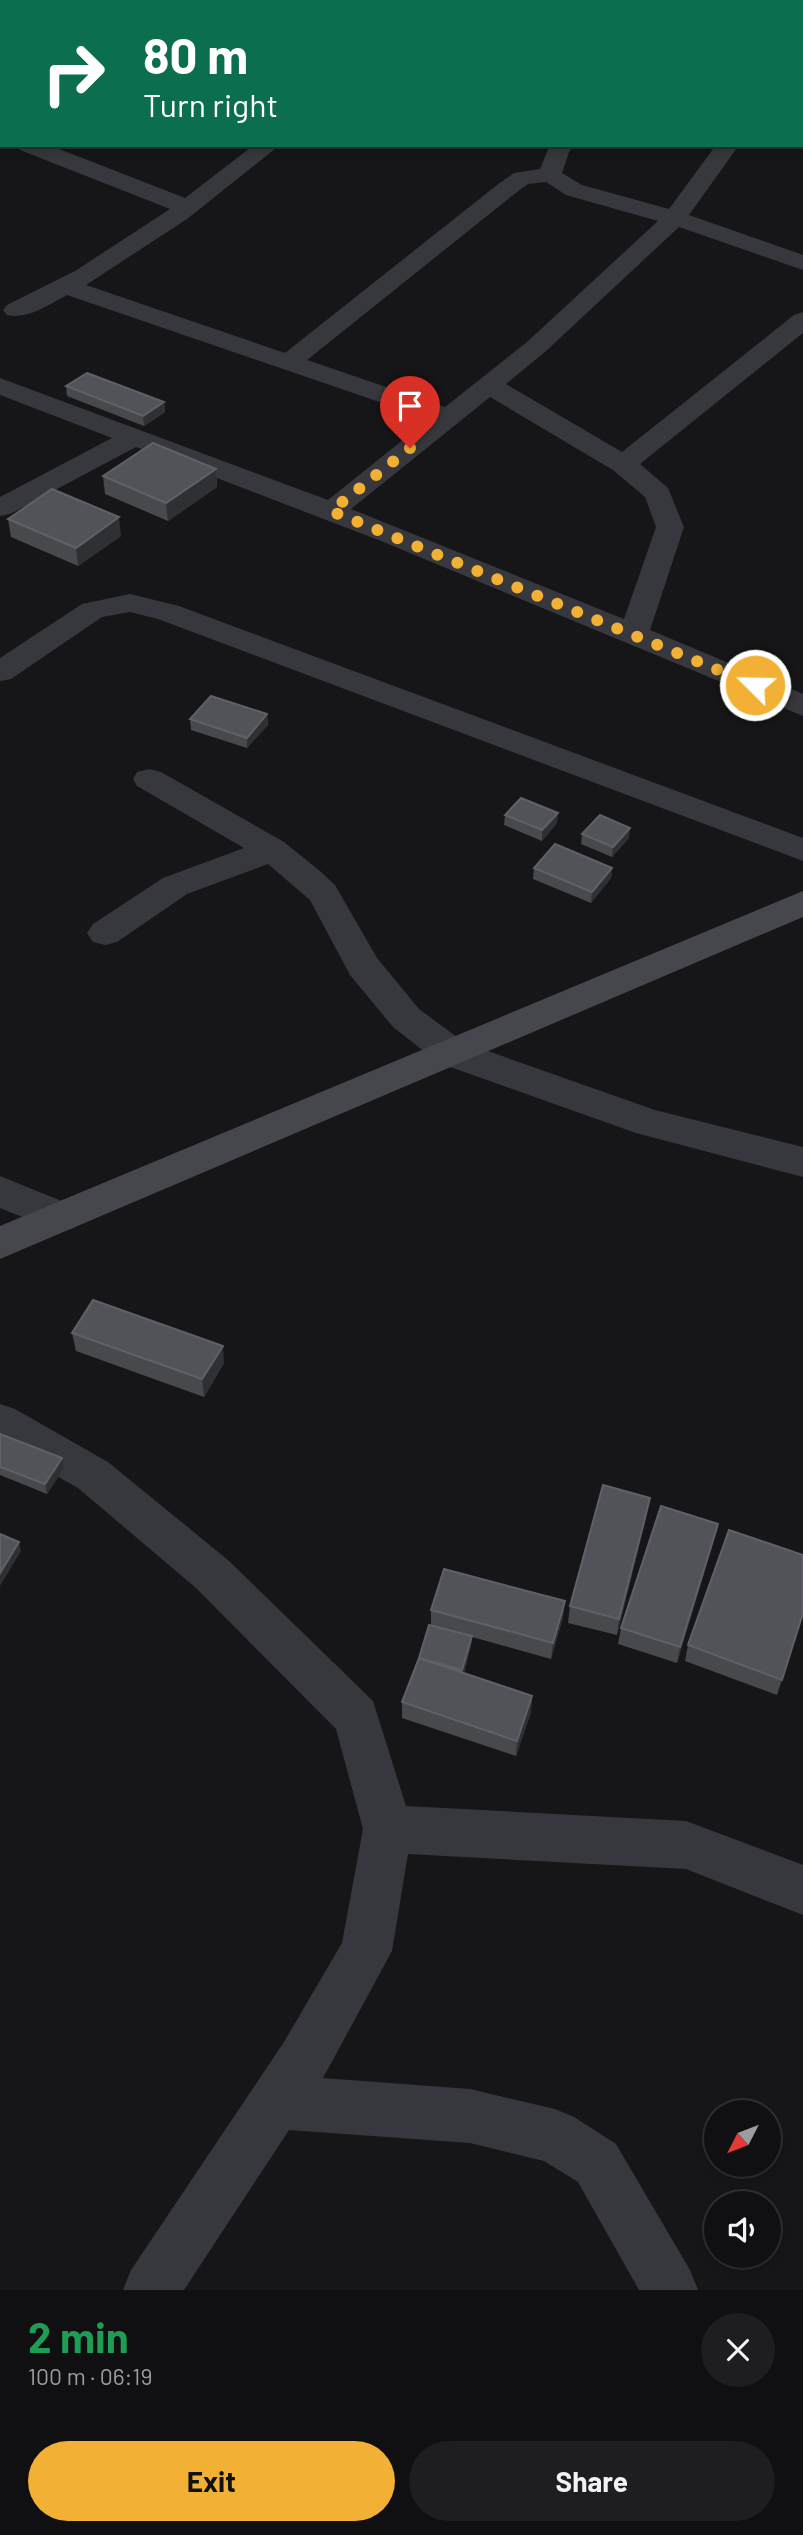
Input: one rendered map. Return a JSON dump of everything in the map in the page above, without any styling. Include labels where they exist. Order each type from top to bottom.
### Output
[{"type":"street","points":[[33,147],[187,207]]},
{"type":"street","points":[[5,309],[67,287],[187,207],[266,147]]},
{"type":"street","points":[[550,176],[553,147]]},
{"type":"street","points":[[331,511],[536,347],[675,218],[727,147]]},
{"type":"street","points":[[289,362],[522,178],[550,176],[574,190],[675,218],[803,263]]},
{"type":"street","points":[[67,287],[449,417]]},
{"type":"street","points":[[624,464],[803,320]]},
{"type":"street","points":[[489,385],[624,464],[658,494],[670,527],[634,633]]},
{"type":"street","points":[[0,386],[331,511],[634,633],[803,706]]},
{"type":"street","points":[[0,508],[132,438]]},
{"type":"street","points":[[0,672],[93,610],[130,603],[181,617],[803,850]]},
{"type":"street","points":[[149,779],[272,850],[323,892],[363,966],[406,1018],[452,1053],[649,1123],[803,1162]]},
{"type":"street","points":[[105,933],[175,886],[272,850]]},
{"type":"street","points":[[0,1243],[803,903]]},
{"type":"street","points":[[0,1191],[60,1217]]},
{"type":"street","points":[[0,1422],[103,1483],[212,1574],[356,1717],[388,1829],[366,1951],[303,2061],[151,2290]]},
{"type":"street","points":[[388,1829],[687,1845],[803,1890]]},
{"type":"street","points":[[276,2102],[470,2116],[555,2136],[597,2162],[670,2290]]},
{"type":"building","points":[[87,373],[164,402],[143,416],[66,386]]},
{"type":"building","points":[[153,443],[216,469],[166,503],[103,476]]},
{"type":"building","points":[[52,489],[119,517],[76,548],[8,519]]},
{"type":"building","points":[[211,696],[267,714],[247,738],[190,719]]},
{"type":"building","points":[[521,798],[558,813],[542,830],[505,815]]},
{"type":"building","points":[[600,815],[630,828],[613,847],[582,834]]},
{"type":"building","points":[[555,844],[612,868],[592,892],[534,868]]},
{"type":"building","points":[[93,1300],[223,1346],[202,1379],[72,1333]]},
{"type":"building","points":[[0,1434],[62,1458],[45,1484],[0,1467]]},
{"type":"building","points":[[603,1485],[650,1498],[619,1619],[570,1606]]},
{"type":"building","points":[[661,1506],[718,1524],[680,1647],[621,1628]]},
{"type":"building","points":[[729,1530],[803,1555],[803,1613],[782,1680],[688,1645]]},
{"type":"building","points":[[0,1534],[19,1542],[0,1573]]},
{"type":"building","points":[[444,1569],[565,1601],[553,1643],[431,1610]]},
{"type":"building","points":[[429,1625],[472,1636],[462,1670],[419,1658]]},
{"type":"building","points":[[419,1658],[532,1696],[517,1741],[402,1702]]},
{"type":"route","points":[[410,448],[331,511],[634,633],[755,685]]}]
